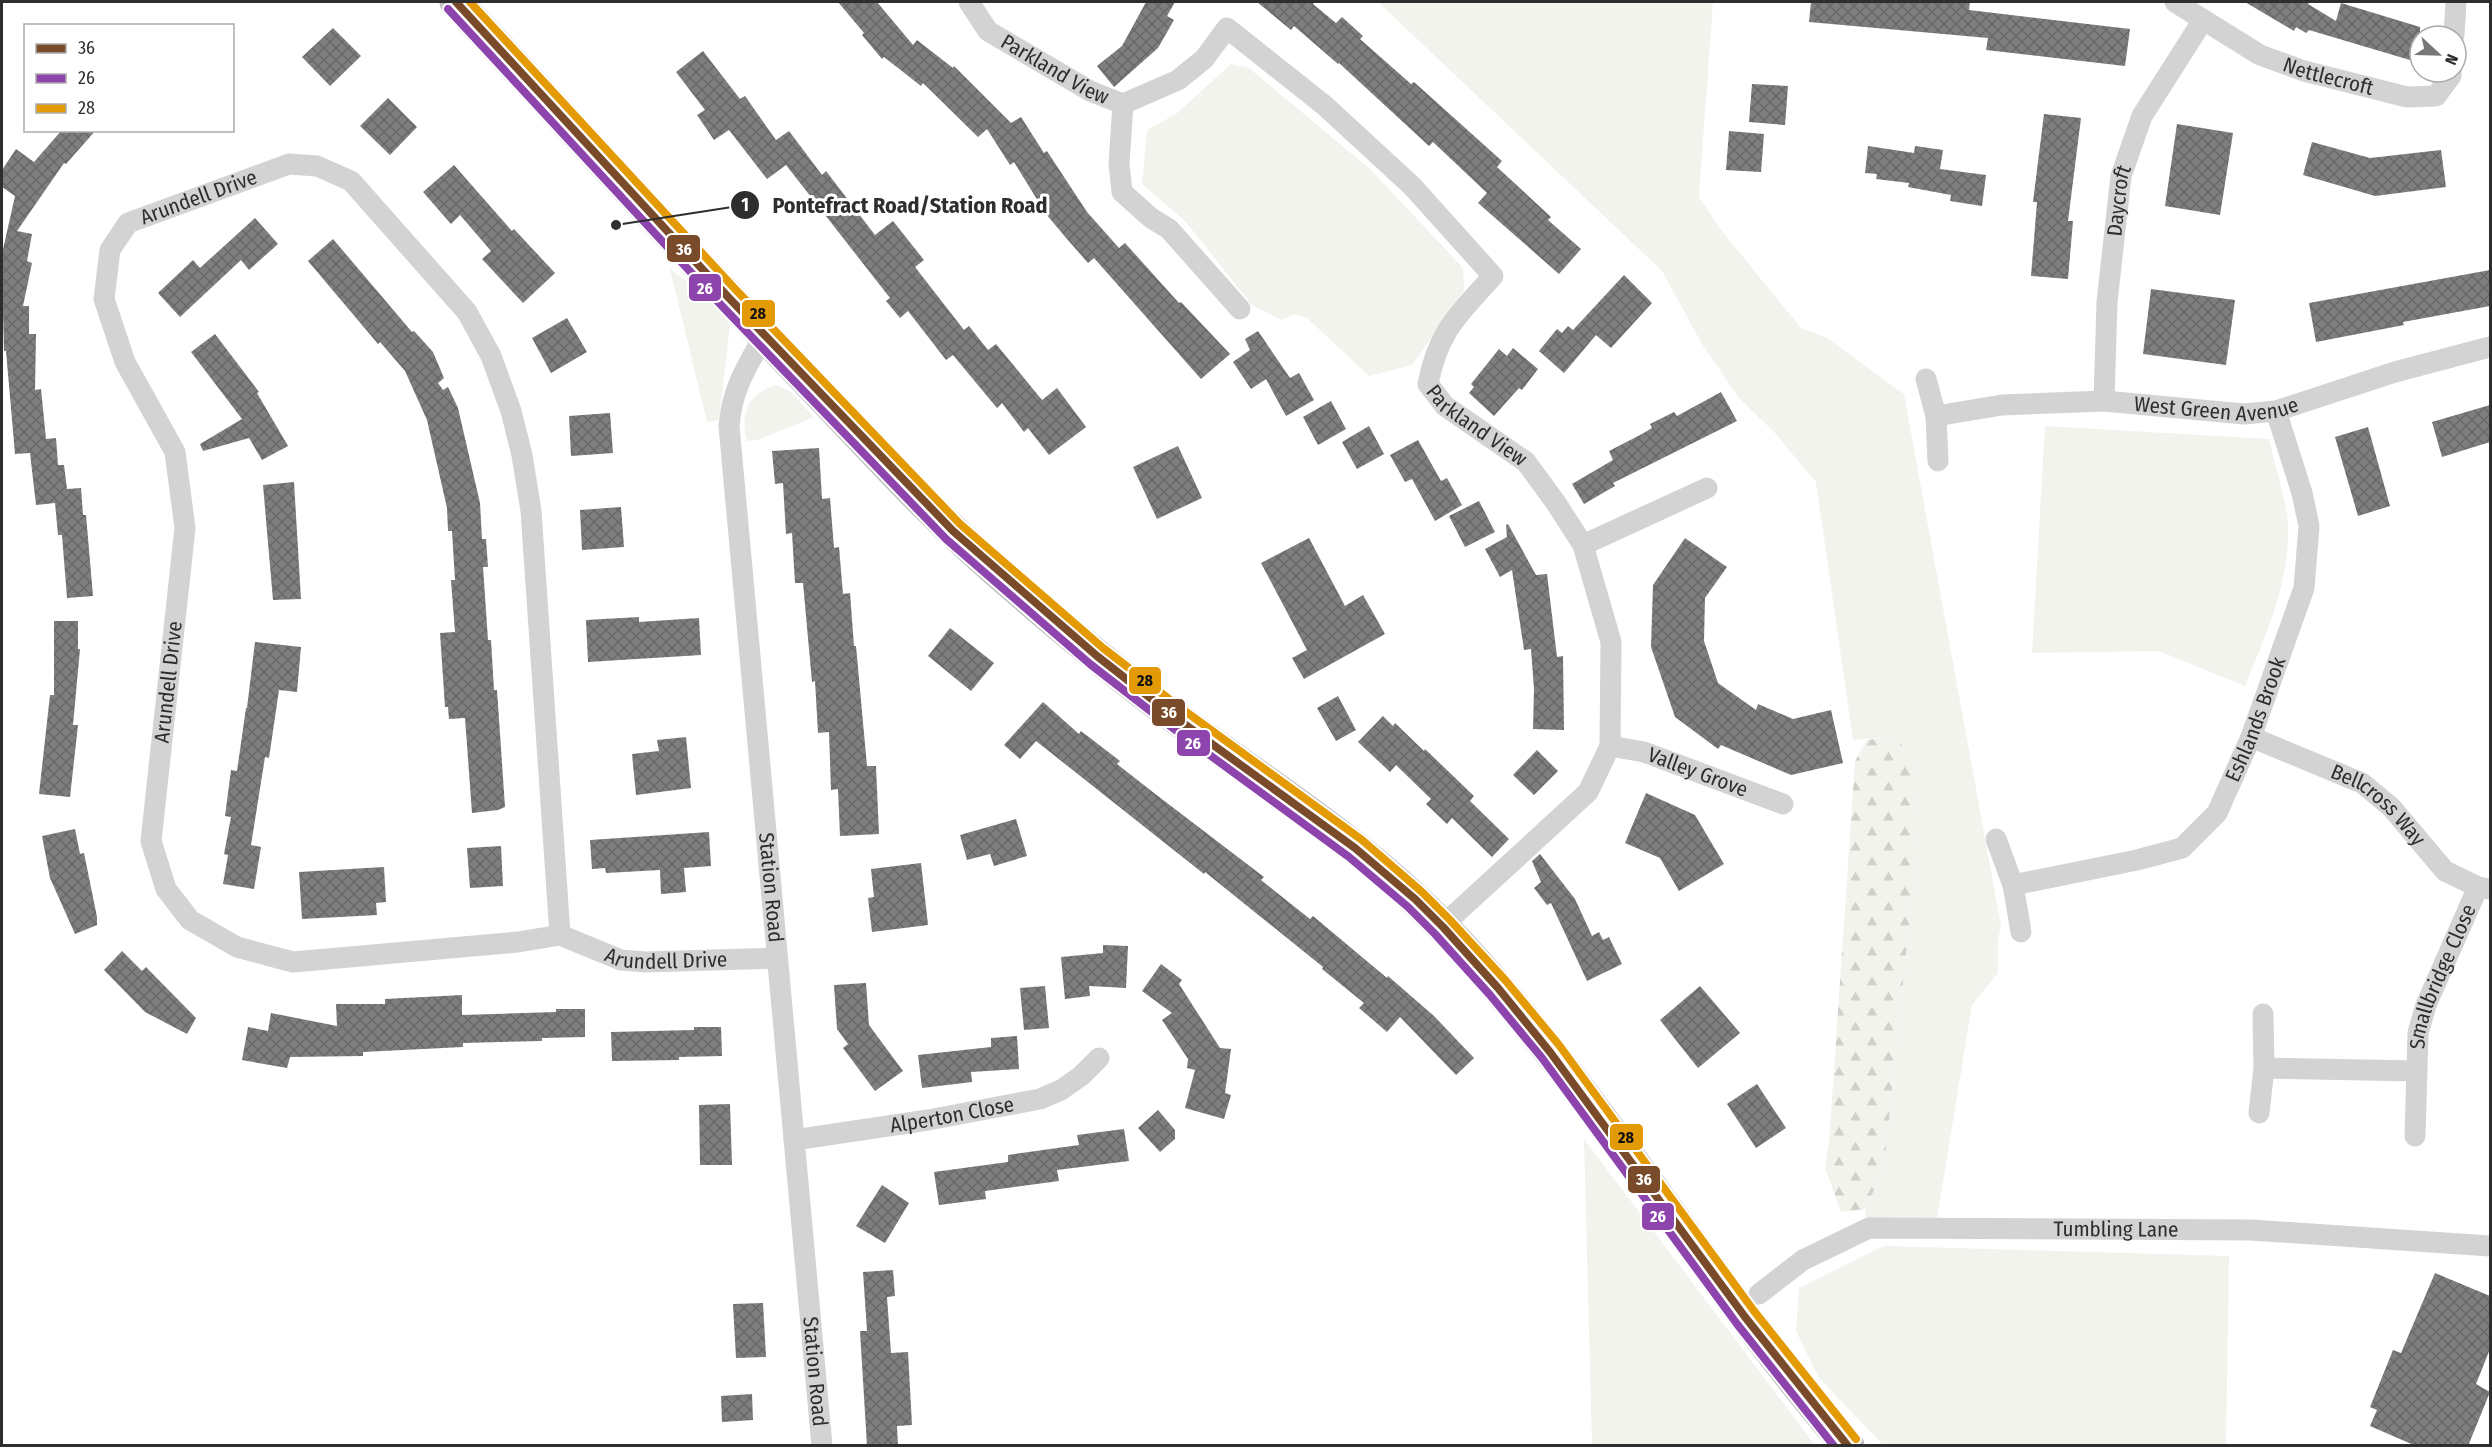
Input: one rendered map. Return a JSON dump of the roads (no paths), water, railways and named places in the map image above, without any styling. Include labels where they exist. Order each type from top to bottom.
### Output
[{"type":"highway","points":[[456,2],[764,336],[941,519],[1053,620],[1190,729],[1330,827],[1387,874],[1442,926],[1535,1033],[1631,1157],[1737,1309],[1804,1396],[1848,1446]]},
{"type":"street","name":"Parkland View","points":[[969,2],[988,31],[1090,91],[1123,104],[1178,80],[1204,59],[1227,28],[1324,105],[1412,186],[1493,276],[1448,327],[1433,358],[1428,384],[1445,406],[1526,462],[1582,545],[1611,642],[1610,746],[1588,792],[1442,926]]},
{"type":"street","points":[[2175,2],[2203,20]]},
{"type":"street","points":[[2455,24],[2456,2]]},
{"type":"street","name":"Nettlecroft","points":[[2203,20],[2260,55],[2304,71],[2407,97],[2436,96],[2444,84]]},
{"type":"street","name":"Daycroft","points":[[2104,401],[2107,302],[2121,176],[2142,116],[2203,20]]},
{"type":"street","name":"Parkland View","points":[[1123,104],[1119,164],[1122,192],[1151,218],[1169,229],[1240,309]]},
{"type":"street","name":"Arundell Drive","points":[[560,935],[531,511],[522,455],[511,411],[491,356],[467,312],[351,181],[316,166],[289,164],[128,223],[110,250],[104,299],[125,362],[175,452],[185,528],[151,841],[166,889],[190,920],[237,947],[293,962],[518,942],[560,935],[621,960],[646,962],[777,958]]},
{"type":"street","name":"Station Road","points":[[764,336],[739,380],[731,405],[729,426],[822,1446]]},
{"type":"street","name":"West Green Avenue","points":[[1936,416],[2002,405],[2104,401],[2244,414],[2276,411],[2395,372],[2490,347]]},
{"type":"street","points":[[1926,379],[1936,416],[1938,461]]},
{"type":"street","name":"Eshlands Brook","points":[[2013,885],[2137,860],[2181,848],[2217,813],[2251,736],[2304,588],[2309,526],[2302,493],[2276,411]]},
{"type":"street","points":[[1582,545],[1707,488]]},
{"type":"street","name":"Bellcross Way","points":[[2251,736],[2362,783],[2391,807],[2445,871],[2484,888]]},
{"type":"street","name":"Valley Grove","points":[[1610,746],[1644,752],[1783,804]]},
{"type":"street","points":[[1996,839],[2013,885],[2021,932]]},
{"type":"street","name":"Smallbridge Close","points":[[2415,1136],[2418,1033],[2426,1005],[2484,888]]},
{"type":"street","points":[[2259,1113],[2264,1068],[2263,1014]]},
{"type":"street","name":"Alperton Close","points":[[794,1140],[928,1120],[1040,1099],[1067,1085],[1099,1058]]},
{"type":"street","name":"Smallbridge Close","points":[[2264,1068],[2417,1071]]},
{"type":"street","name":"Tumbling Lane","points":[[1759,1294],[1803,1260],[1869,1228],[2251,1230],[2490,1246]]},
{"type":"place","name":"Pontefract Road/Station Road","points":[[616,225]]}]
